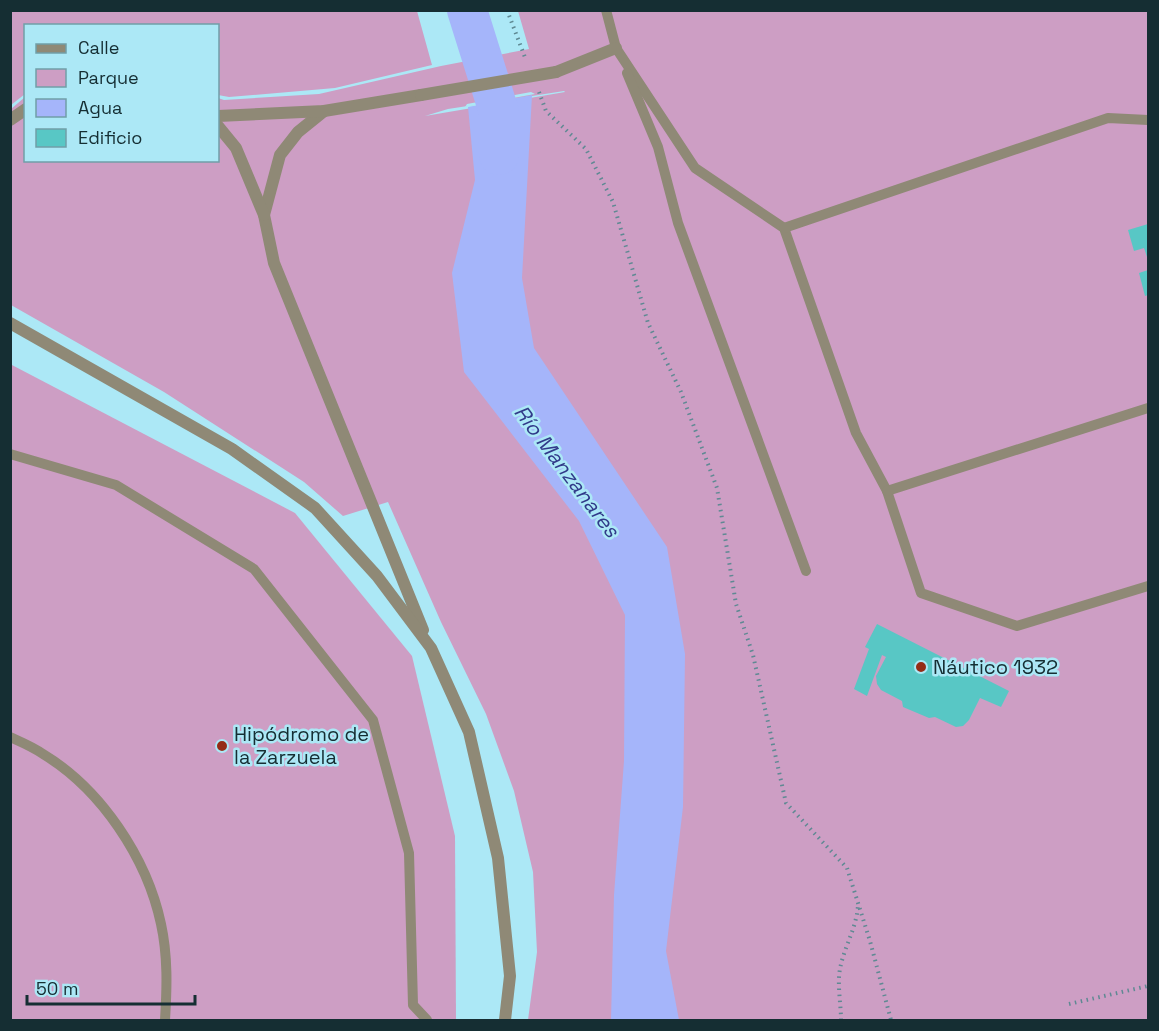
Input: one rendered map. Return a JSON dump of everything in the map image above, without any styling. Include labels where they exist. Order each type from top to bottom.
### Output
[{"type":"street","points":[[219,116],[324,111],[556,72],[616,48]]},
{"type":"street","points":[[10,120],[24,110]]},
{"type":"street","points":[[264,214],[280,155],[298,132],[324,111]]},
{"type":"street","points":[[219,127],[236,148],[264,214],[274,263],[370,504],[468,732],[498,858],[510,976],[505,1020]]},
{"type":"street","points":[[10,323],[232,448],[315,508],[377,576],[431,648]]},
{"type":"lane","points":[[606,10],[616,48],[658,147],[678,223],[806,571]]},
{"type":"lane","points":[[616,48],[695,168],[784,228],[856,434],[887,491],[921,593],[1017,626],[1149,586]]},
{"type":"lane","points":[[784,228],[1108,118],[1149,120]]},
{"type":"lane","points":[[887,491],[1149,408]]},
{"type":"lane","points":[[10,454],[116,485],[254,569],[373,720],[409,853],[413,1005],[427,1020]]},
{"type":"lane","points":[[10,736],[44,754],[85,787],[120,827],[145,873],[161,924],[167,976],[165,1020]]},
{"type":"path","points":[[507,10],[528,66]]},
{"type":"path","points":[[537,88],[546,111],[586,149],[613,202],[648,323],[681,392],[717,488],[736,604],[753,655],[786,803],[847,868],[891,1020]]},
{"type":"path","points":[[842,1020],[841,990],[838,980],[857,918],[858,902]]},
{"type":"path","points":[[1069,1004],[1149,986]]},
{"type":"green space","points":[[11,10],[417,11],[432,65],[335,88],[229,97],[219,95],[219,24],[24,24],[24,95],[11,105]]},
{"type":"green space","points":[[518,11],[1148,11],[1148,1020],[528,1020],[537,952],[533,872],[514,791],[486,714],[441,622],[388,502],[343,516],[304,482],[164,392],[11,305],[11,109],[24,98],[24,162],[219,162],[219,98],[224,100],[319,94],[441,66],[529,49]],"holes":[[[565,92],[425,116],[448,109]]]},
{"type":"green space","name":"Hipódromo de la Zarzuela","points":[[10,364],[295,513],[412,656],[455,836],[456,1020],[11,1020]]},
{"type":"water","points":[[532,95],[522,278],[534,348],[667,547],[685,654],[683,807],[666,951],[679,1020],[611,1020],[614,895],[624,761],[625,615],[579,521],[464,372],[452,273],[475,180],[468,107]]},
{"type":"pier","points":[[531,92],[535,94],[465,107],[467,104]]},
{"type":"building","points":[[1148,224],[1148,260],[1144,248],[1134,251],[1128,230]]},
{"type":"building","points":[[1148,270],[1148,295],[1145,296],[1139,273]]},
{"type":"building","name":"Náutico 1932","points":[[877,624],[1009,691],[1001,707],[980,698],[969,720],[963,726],[956,727],[935,717],[929,718],[903,707],[902,701],[881,690],[877,684],[876,676],[886,657],[882,655],[867,696],[854,689],[869,649],[865,647]]},
{"type":"waterway","name":"Río Manzanares","points":[[467,10],[499,112],[499,155]]},
{"type":"place","name":"Náutico 1932","points":[[921,667]]},
{"type":"place","name":"Hipódromo de la Zarzuela","points":[[222,746]]}]
